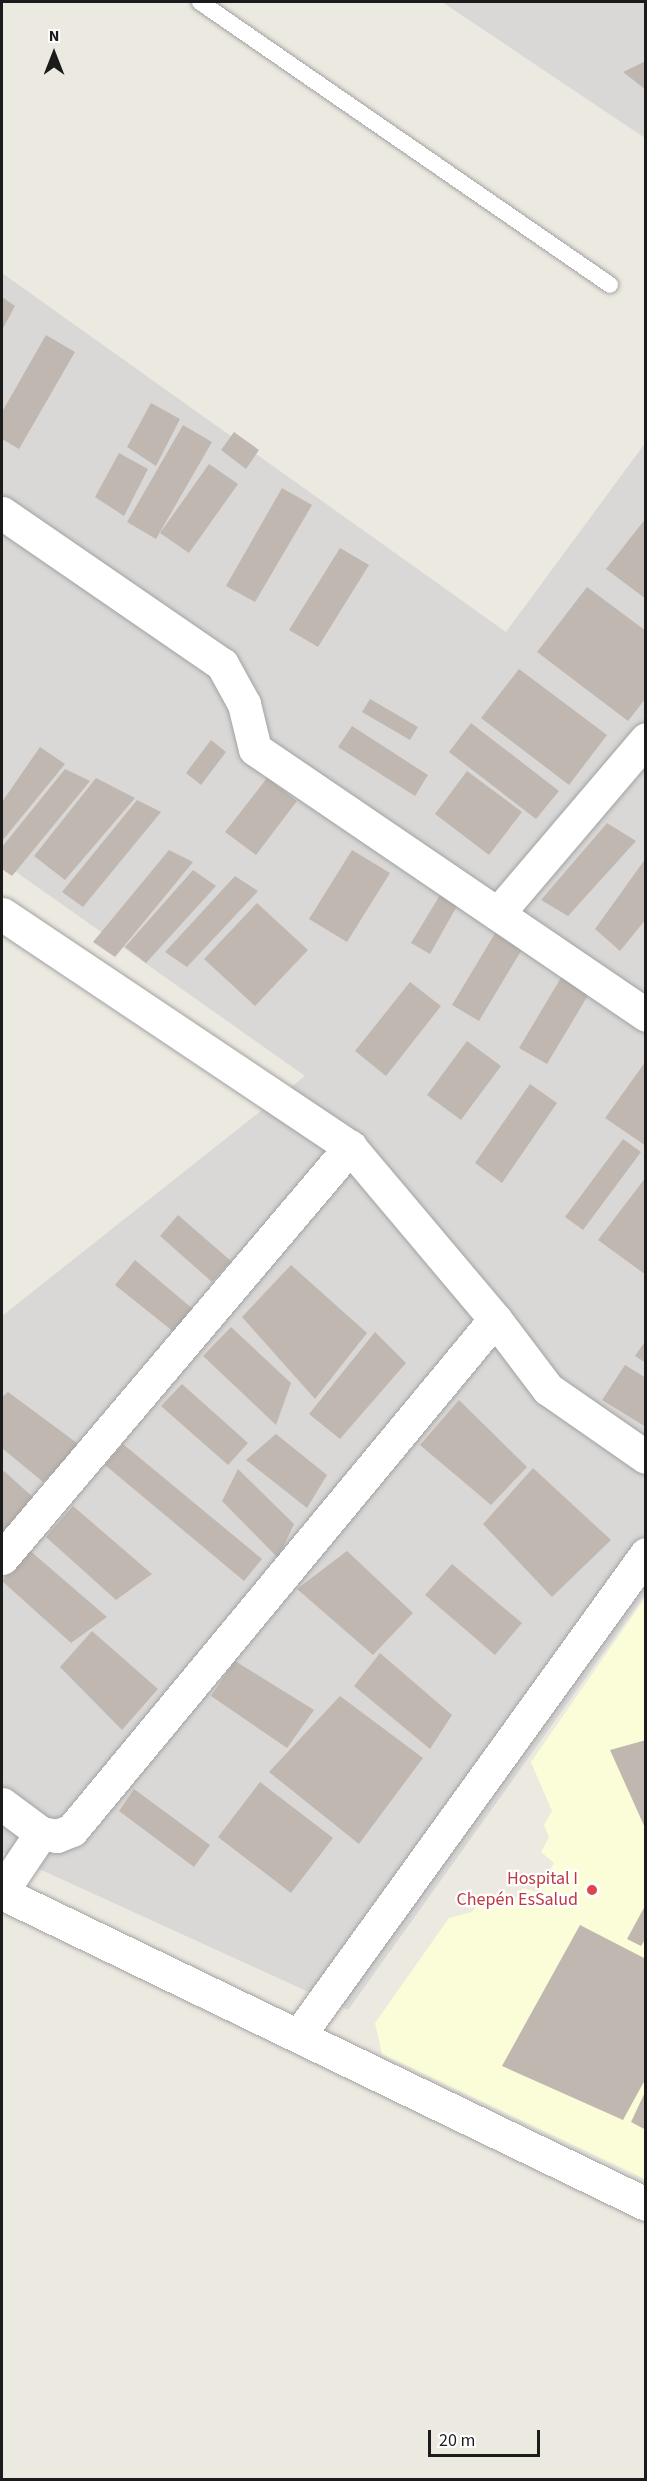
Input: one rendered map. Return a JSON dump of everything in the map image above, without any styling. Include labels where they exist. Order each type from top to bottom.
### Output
[{"type":"street","points":[[2,513],[222,664],[244,704],[255,749],[499,912],[645,1015]]},
{"type":"street","points":[[499,912],[645,739]]},
{"type":"street","points":[[2,914],[350,1147],[495,1318],[548,1389],[645,1457]]},
{"type":"street","points":[[2,1558],[350,1147]]},
{"type":"street","points":[[2,1804],[41,1833],[57,1836],[72,1830],[495,1318]]},
{"type":"street","points":[[299,2036],[645,1554]]},
{"type":"street","points":[[41,1833],[2,1892],[645,2204]]},
{"type":"lane","points":[[200,2],[610,285]]},
{"type":"shaded area","points":[[442,2],[645,2],[645,138]]},
{"type":"shaded area","points":[[2,273],[506,632],[646,442],[645,1595],[348,2010],[2,1852],[2,1316],[305,1076],[2,862]]},
{"type":"shaded area","name":"Hospital I Chepén EsSalud","points":[[645,1598],[645,2179],[382,2054],[375,2023],[449,1918],[472,1912],[488,1894],[513,1902],[523,1888],[537,1892],[554,1863],[541,1852],[549,1837],[544,1825],[552,1811],[531,1762]]},
{"type":"building","points":[[646,61],[646,90],[623,72]]},
{"type":"building","points":[[2,297],[15,306],[2,330]]},
{"type":"building","points":[[46,335],[75,352],[19,449],[2,439],[2,412]]},
{"type":"building","points":[[151,403],[180,419],[156,466],[127,447]]},
{"type":"building","points":[[183,425],[212,442],[156,539],[127,522]]},
{"type":"building","points":[[234,432],[259,450],[246,469],[221,450]]},
{"type":"building","points":[[119,453],[148,469],[124,516],[95,497]]},
{"type":"building","points":[[209,464],[238,484],[189,553],[160,533]]},
{"type":"building","points":[[282,488],[312,505],[255,602],[226,586]]},
{"type":"building","points":[[646,518],[646,599],[606,569]]},
{"type":"building","points":[[340,548],[369,565],[318,647],[289,630]]},
{"type":"building","points":[[587,587],[646,631],[646,698],[628,721],[537,652]]},
{"type":"building","points":[[519,669],[607,735],[569,785],[481,718]]},
{"type":"building","points":[[370,699],[418,727],[410,740],[362,712]]},
{"type":"building","points":[[471,723],[559,791],[536,819],[449,752]]},
{"type":"building","points":[[352,726],[428,775],[415,796],[338,747]]},
{"type":"building","points":[[211,740],[226,752],[201,785],[186,773]]},
{"type":"building","points":[[40,747],[65,764],[2,841],[2,802]]},
{"type":"building","points":[[65,769],[90,781],[12,876],[2,869],[2,847]]},
{"type":"building","points":[[467,771],[522,812],[489,855],[435,814]]},
{"type":"building","points":[[96,778],[135,798],[65,880],[34,856]]},
{"type":"building","points":[[267,778],[297,801],[256,855],[225,832]]},
{"type":"building","points":[[137,800],[161,812],[83,907],[62,892]]},
{"type":"building","points":[[607,823],[636,841],[568,916],[541,900]]},
{"type":"building","points":[[169,850],[193,862],[115,957],[93,942]]},
{"type":"building","points":[[352,850],[390,873],[347,942],[309,919]]},
{"type":"building","points":[[646,858],[646,919],[620,951],[595,929]]},
{"type":"building","points":[[193,870],[216,886],[146,963],[125,947]]},
{"type":"building","points":[[235,876],[258,891],[187,967],[165,952]]},
{"type":"building","points":[[440,895],[457,906],[430,954],[411,943]]},
{"type":"building","points":[[257,903],[308,950],[255,1006],[204,959]]},
{"type":"building","points":[[497,930],[524,946],[479,1021],[452,1005]]},
{"type":"building","points":[[562,976],[590,992],[547,1064],[519,1048]]},
{"type":"building","points":[[410,982],[441,1006],[386,1076],[355,1051]]},
{"type":"building","points":[[467,1041],[501,1066],[461,1120],[427,1095]]},
{"type":"building","points":[[646,1061],[646,1146],[605,1118]]},
{"type":"building","points":[[530,1084],[557,1103],[502,1183],[475,1163]]},
{"type":"building","points":[[623,1139],[641,1152],[583,1230],[565,1217]]},
{"type":"building","points":[[646,1177],[646,1275],[598,1240]]},
{"type":"building","points":[[178,1215],[231,1261],[212,1282],[160,1236]]},
{"type":"building","points":[[135,1260],[194,1310],[175,1333],[115,1285]]},
{"type":"building","points":[[291,1265],[367,1333],[315,1399],[242,1317]]},
{"type":"building","points":[[231,1327],[291,1383],[276,1425],[203,1356]]},
{"type":"building","points":[[375,1332],[406,1363],[340,1439],[309,1414]]},
{"type":"building","points":[[646,1340],[646,1363],[635,1356]]},
{"type":"building","points":[[625,1365],[646,1378],[646,1427],[602,1400]]},
{"type":"building","points":[[182,1384],[248,1443],[228,1465],[161,1406]]},
{"type":"building","points":[[8,1392],[81,1446],[43,1482],[2,1448],[2,1397]]},
{"type":"building","points":[[459,1400],[527,1467],[491,1505],[420,1445]]},
{"type":"building","points":[[276,1434],[327,1475],[307,1508],[246,1460]]},
{"type":"building","points":[[123,1444],[262,1559],[244,1581],[105,1465]]},
{"type":"building","points":[[533,1468],[611,1540],[552,1597],[483,1524]]},
{"type":"building","points":[[238,1469],[294,1524],[278,1558],[222,1501]]},
{"type":"building","points":[[4,1471],[35,1499],[2,1537],[2,1473]]},
{"type":"building","points":[[73,1506],[152,1574],[116,1600],[46,1537]]},
{"type":"building","points":[[28,1549],[107,1617],[71,1643],[2,1581]]},
{"type":"building","points":[[347,1551],[413,1613],[373,1655],[297,1589]]},
{"type":"building","points":[[452,1564],[522,1623],[495,1655],[425,1595]]},
{"type":"building","points":[[92,1631],[158,1689],[122,1730],[60,1667]]},
{"type":"building","points":[[380,1653],[452,1715],[430,1749],[354,1686]]},
{"type":"building","points":[[235,1661],[314,1710],[287,1748],[211,1696]]},
{"type":"building","points":[[340,1696],[423,1758],[359,1844],[269,1772]]},
{"type":"building","points":[[646,1740],[646,1830],[610,1750]]},
{"type":"building","points":[[260,1782],[333,1838],[291,1893],[218,1837]]},
{"type":"building","points":[[134,1789],[210,1845],[194,1867],[119,1811]]},
{"type":"building","points":[[646,1904],[646,1938],[641,1946],[627,1939]]},
{"type":"building","points":[[580,1925],[646,1959],[646,2078],[623,2120],[502,2066]]},
{"type":"building","points":[[646,2090],[646,2130],[631,2122]]},
{"type":"place","name":"Hospital I Chepén EsSalud","points":[[592,1890]]}]
